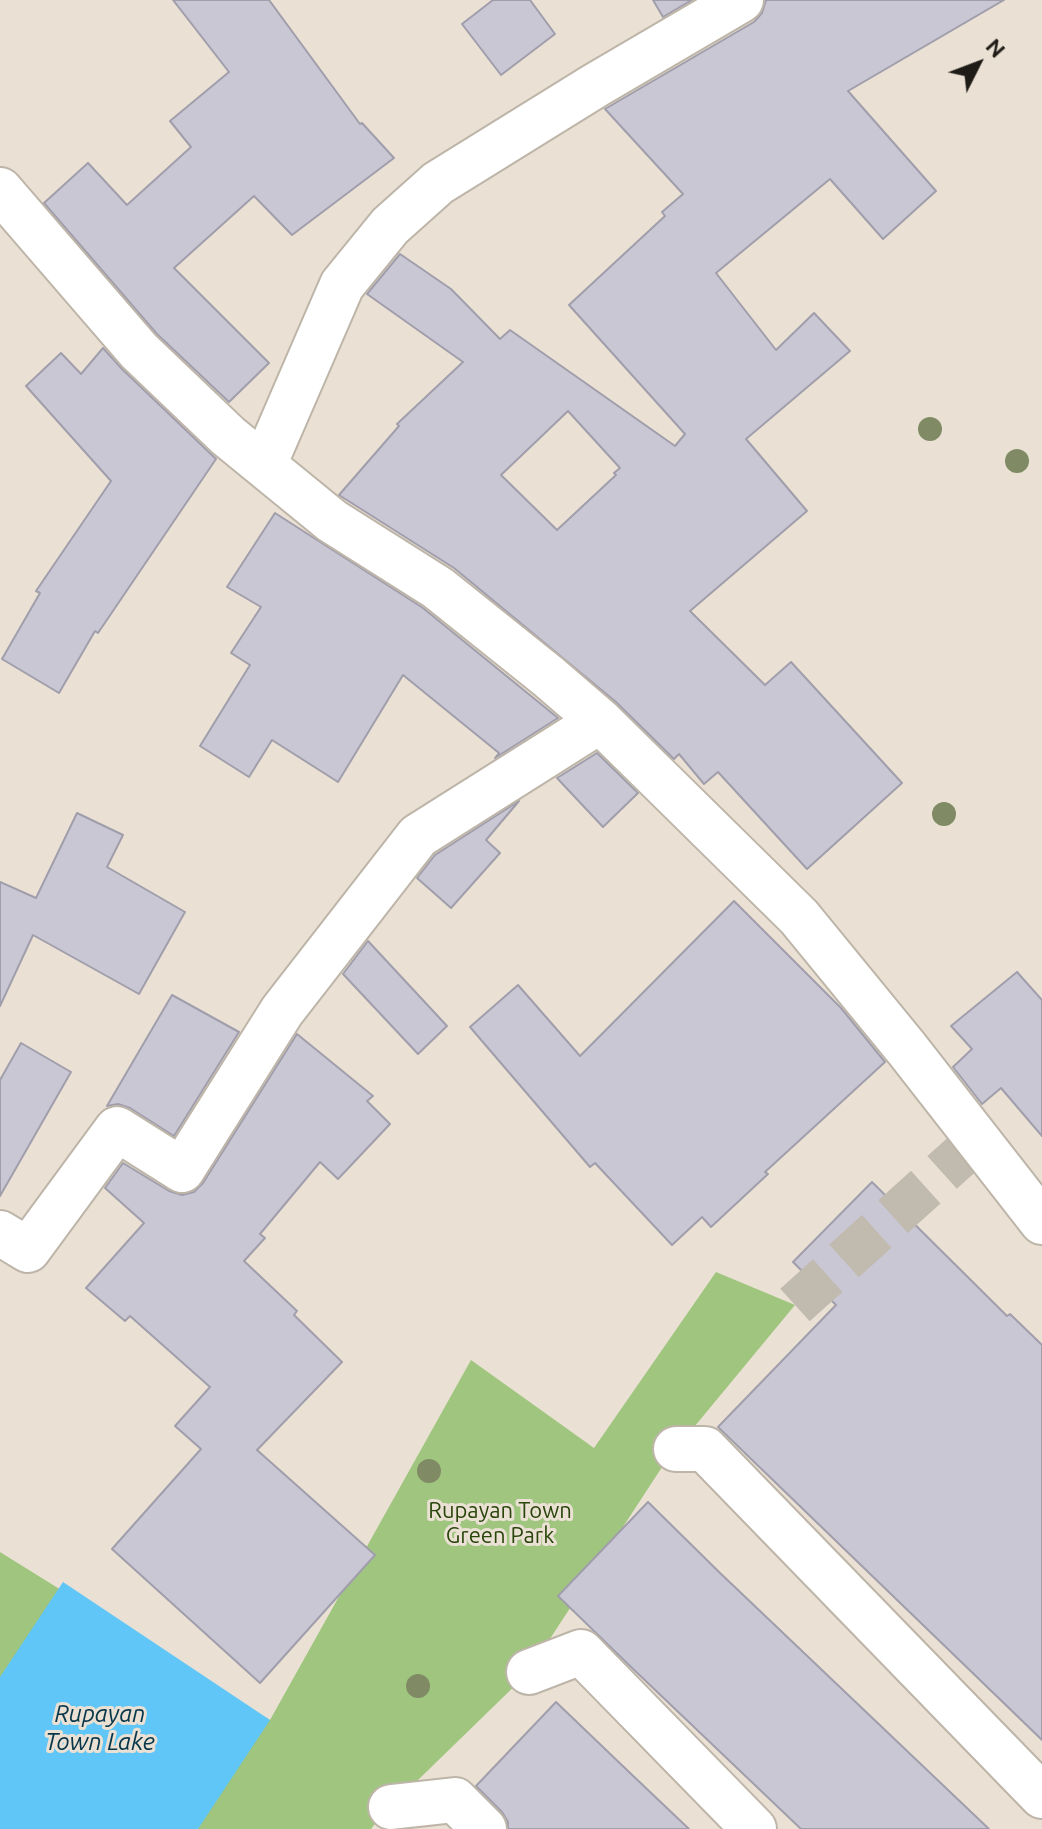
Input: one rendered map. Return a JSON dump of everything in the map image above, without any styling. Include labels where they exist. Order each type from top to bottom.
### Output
[{"type":"street","points":[[264,465],[342,285],[390,226],[450,175],[741,0]]},
{"type":"street","points":[[0,190],[139,351],[228,436],[332,521],[438,588],[600,721],[799,917],[1042,1222]]},
{"type":"street","points":[[0,1233],[28,1250],[117,1129],[182,1170],[282,1011],[418,836],[600,721]]},
{"type":"street","points":[[690,1449],[1042,1796]]},
{"type":"street","points":[[529,1672],[581,1652],[754,1829]]},
{"type":"street","points":[[391,1807],[470,1814]]},
{"type":"green space","name":"Rupayan Town Green Park","points":[[716,1272],[795,1305],[666,1461],[527,1674],[371,1829],[0,1829],[0,1552],[270,1720],[471,1360],[594,1448]]},
{"type":"water","name":"Rupayan Town Lake","points":[[63,1582],[270,1720],[198,1829],[0,1829],[0,1677]]},
{"type":"building","points":[[173,0],[269,0],[360,124],[394,158],[292,235],[254,196],[174,268],[269,363],[229,402],[157,334],[44,203],[88,163],[127,205],[191,147],[170,121],[229,72]]},
{"type":"building","points":[[493,0],[530,0],[555,34],[501,75],[462,24]]},
{"type":"building","points":[[653,0],[692,0],[663,17]]},
{"type":"building","points":[[766,0],[1004,0],[848,91],[936,191],[883,239],[830,179],[716,273],[776,350],[814,313],[850,351],[746,439],[807,511],[690,611],[765,685],[791,662],[902,783],[807,869],[718,772],[704,784],[679,754],[674,759],[616,702],[454,568],[339,495],[399,426],[397,424],[463,362],[367,294],[400,254],[451,289],[500,339],[510,330],[675,446],[685,434],[569,305],[665,216],[662,212],[683,194],[605,109],[754,22],[762,13]],"holes":[[[568,411],[620,468],[557,530],[501,475]]]},
{"type":"building","points":[[103,348],[216,459],[98,633],[95,631],[59,693],[2,659],[40,593],[36,591],[111,481],[26,386],[61,353],[81,374]]},
{"type":"building","points":[[275,513],[423,608],[558,718],[495,758],[499,753],[403,675],[338,782],[272,740],[249,777],[200,746],[250,665],[231,653],[261,607],[227,587]]},
{"type":"building","points":[[597,753],[638,793],[603,827],[557,778]]},
{"type":"building","points":[[519,801],[486,840],[500,853],[451,908],[417,878],[435,855]]},
{"type":"building","points":[[77,813],[123,835],[107,867],[185,912],[139,994],[33,935],[0,1006],[0,882],[36,898]]},
{"type":"building","points":[[734,901],[841,1008],[885,1062],[765,1172],[768,1174],[711,1227],[702,1217],[672,1245],[595,1163],[590,1167],[470,1027],[518,985],[580,1056]]},
{"type":"building","points":[[368,941],[447,1026],[418,1054],[343,974]]},
{"type":"building","points":[[1017,972],[1042,1000],[1042,1136],[1001,1088],[982,1104],[953,1067],[972,1049],[951,1026]]},
{"type":"building","points":[[172,995],[239,1032],[174,1136],[130,1108],[118,1104],[107,1106]]},
{"type":"building","points":[[297,1034],[373,1096],[367,1101],[390,1124],[338,1179],[320,1162],[260,1234],[265,1238],[244,1261],[297,1311],[294,1315],[342,1362],[257,1450],[375,1555],[260,1683],[112,1549],[201,1449],[175,1426],[210,1387],[130,1316],[125,1321],[86,1288],[144,1223],[105,1188],[123,1163],[169,1191],[182,1195],[194,1192],[203,1183]]},
{"type":"building","points":[[21,1043],[71,1072],[0,1196],[0,1080]]},
{"type":"building","points":[[872,1182],[1007,1316],[1010,1314],[1042,1345],[1042,1740],[718,1427],[836,1305],[793,1262]]},
{"type":"building","points":[[648,1502],[989,1829],[801,1829],[630,1666],[558,1596]]},
{"type":"building","points":[[556,1702],[689,1829],[508,1829],[502,1812],[476,1786]]},
{"type":"tunnel","points":[[795,1305],[977,1141]]}]
